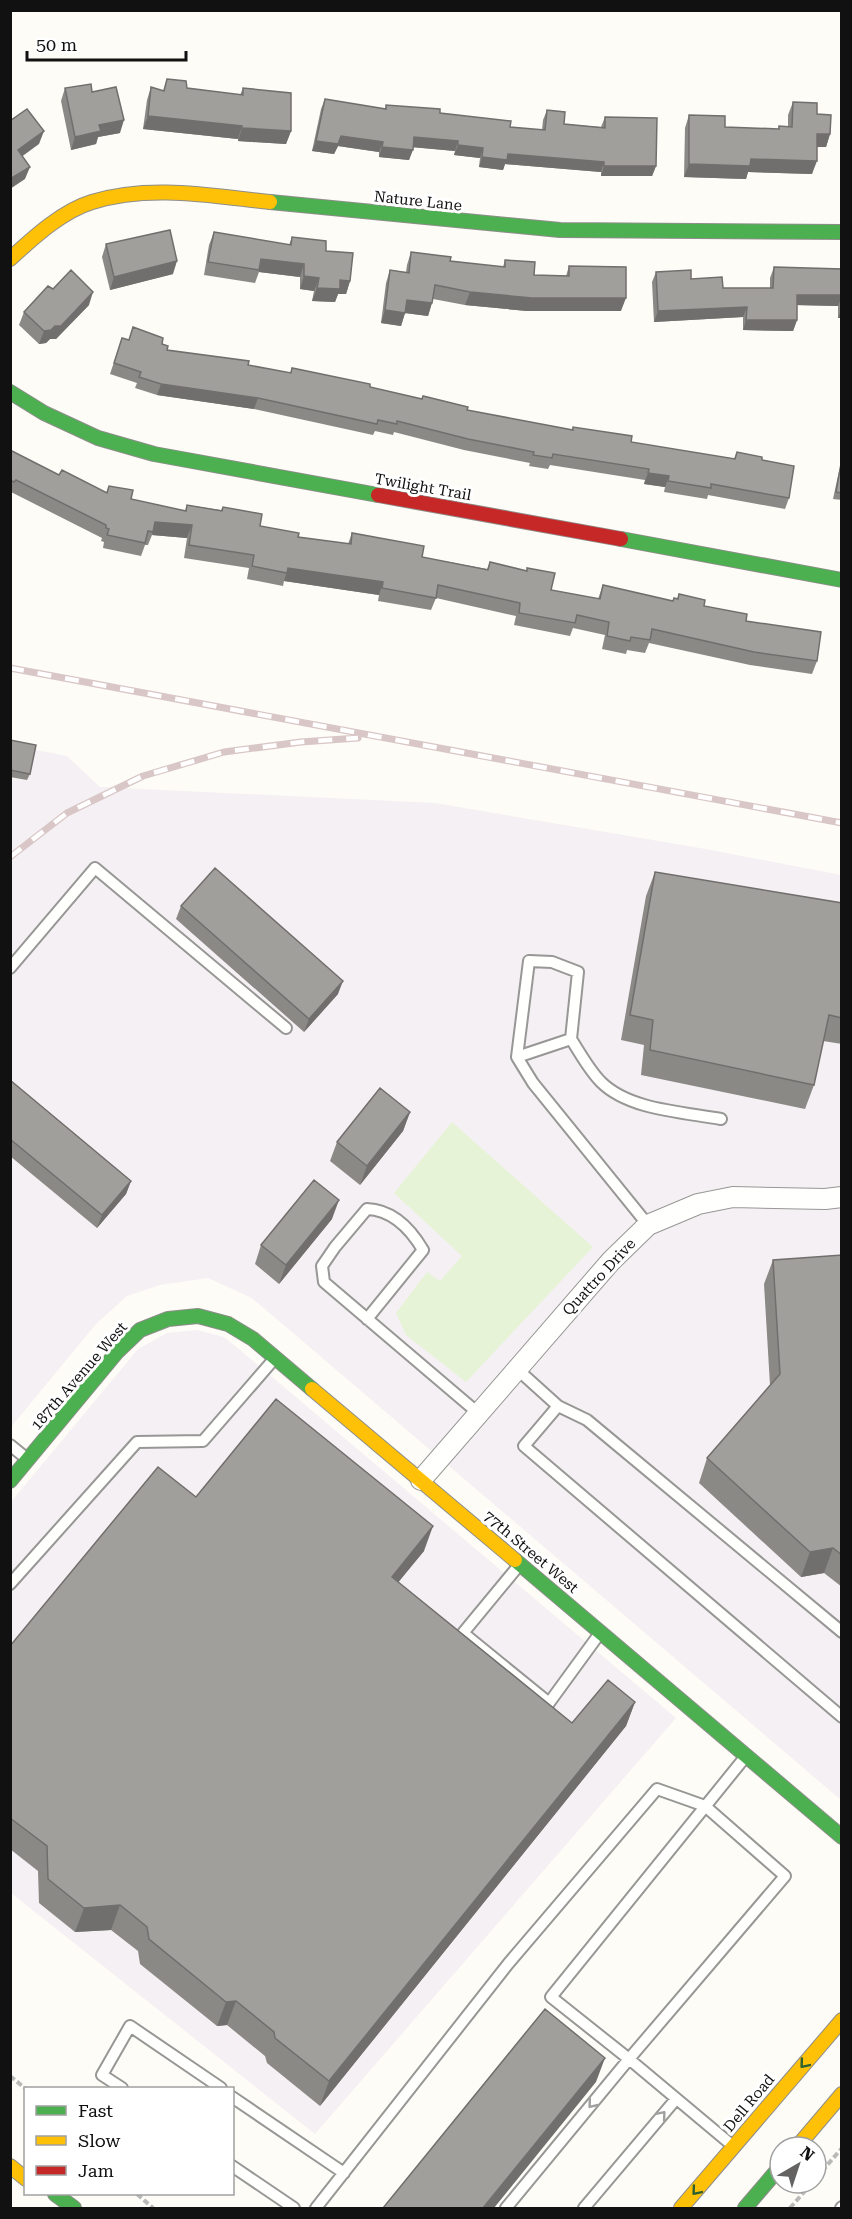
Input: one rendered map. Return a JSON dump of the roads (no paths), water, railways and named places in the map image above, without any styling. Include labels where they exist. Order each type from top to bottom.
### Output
[{"type":"street","name":"Nature Lane","points":[[10,259],[36,235],[59,219],[91,202],[138,193],[185,193],[560,230],[842,232]]},
{"type":"street","name":"Twilight Trail","points":[[10,392],[44,413],[98,438],[154,454],[842,580]]},
{"type":"street","name":"Quattro Drive","points":[[421,1480],[610,1261],[648,1225],[698,1204],[733,1197],[825,1199],[842,1197]]},
{"type":"street","name":"77th Street West","points":[[187,1317],[198,1316],[228,1324],[253,1339],[746,1756],[839,1831]]},
{"type":"street","name":"187th Avenue West","points":[[10,1481],[117,1352],[140,1330],[168,1319],[187,1317]]},
{"type":"street","name":"Dell Road","points":[[681,2208],[842,2020]]},
{"type":"street","points":[[807,2135],[842,2094]]},
{"type":"street","points":[[10,2158],[24,2168]]},
{"type":"street","points":[[10,2166],[24,2177]]},
{"type":"street","points":[[745,2208],[768,2181]]},
{"type":"street","points":[[43,2195],[58,2208]]},
{"type":"street","points":[[58,2195],[74,2208]]},
{"type":"lane","points":[[10,968],[95,868],[286,1028]]},
{"type":"lane","points":[[648,1225],[533,1083],[517,1057],[529,961],[552,962],[578,972],[571,1039],[600,1081],[621,1098],[721,1119]]},
{"type":"lane","points":[[517,1057],[571,1039]]},
{"type":"lane","points":[[367,1319],[423,1250],[415,1237],[396,1217],[379,1209],[367,1209],[335,1247],[322,1266],[324,1282],[367,1319],[478,1413]]},
{"type":"lane","points":[[10,1584],[137,1442],[203,1441],[276,1358]]},
{"type":"lane","points":[[517,1369],[558,1406],[586,1420],[842,1632]]},
{"type":"lane","points":[[558,1406],[524,1446],[842,1717]]},
{"type":"lane","points":[[10,1445],[28,1460]]},
{"type":"lane","points":[[520,1564],[463,1634],[549,1703],[600,1632]]},
{"type":"lane","points":[[733,2147],[551,1997],[746,1756]]},
{"type":"lane","points":[[316,2208],[508,1964],[657,1789],[705,1806],[785,1876],[506,2208]]},
{"type":"lane","points":[[120,2087],[102,2075],[130,2026],[220,2087]]},
{"type":"lane","points":[[234,2098],[344,2173]]},
{"type":"lane","points":[[584,2208],[676,2098]]},
{"type":"lane","points":[[234,2167],[294,2208]]},
{"type":"railway","points":[[10,668],[842,823]]},
{"type":"railway","points":[[10,857],[67,813],[143,776],[224,752],[301,742],[358,738]]}]
